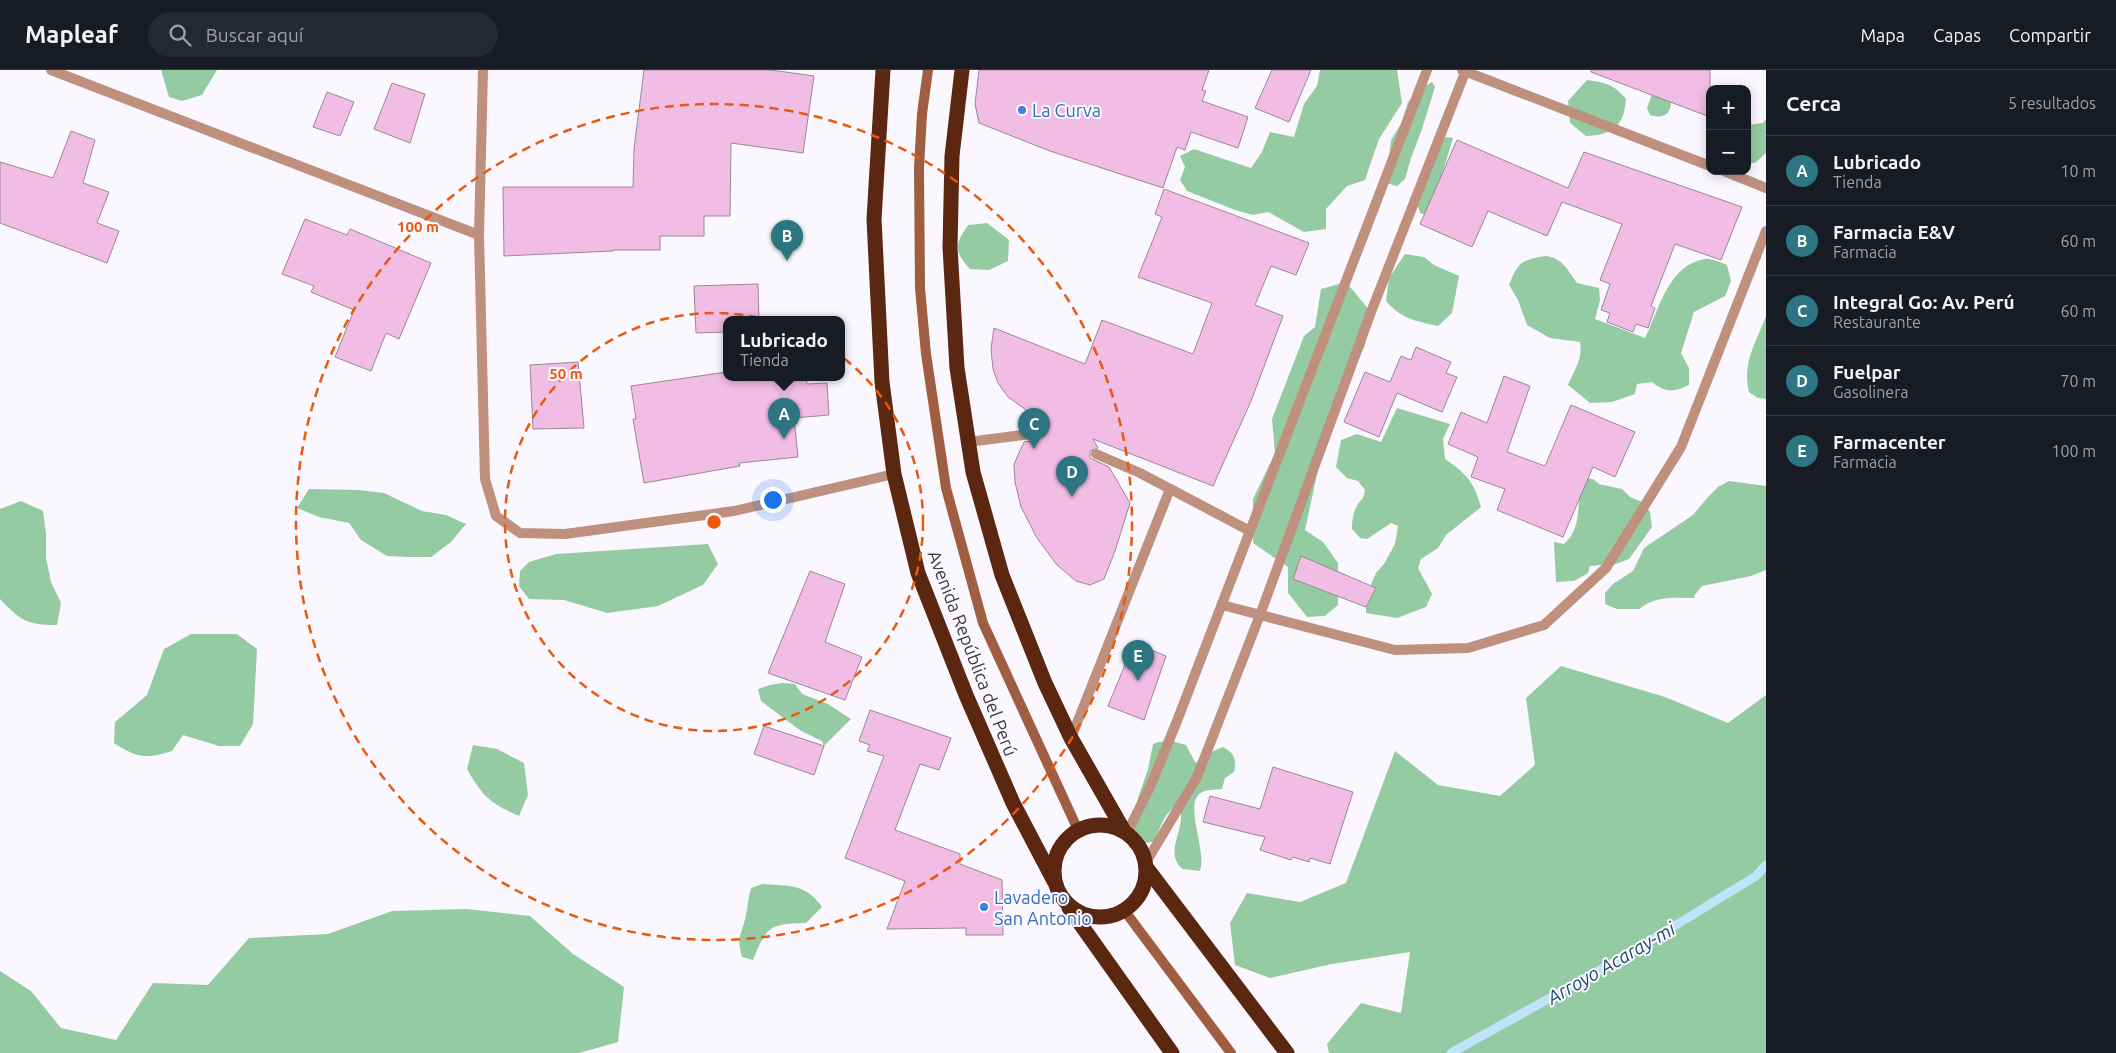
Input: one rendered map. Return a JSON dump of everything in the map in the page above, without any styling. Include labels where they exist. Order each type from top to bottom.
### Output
[{"type":"highway","name":"Avenida República del Perú","points":[[883,70],[874,219],[882,382],[894,474],[918,573],[963,687],[1013,803],[1054,881]]},
{"type":"highway","points":[[962,70],[952,156],[950,247],[958,368],[973,472],[1002,575],[1045,683],[1071,738],[1125,832],[1135,841],[1142,852],[1146,865],[1146,880],[1134,903],[1113,916],[1100,918],[1081,914],[1066,903]]},
{"type":"highway","points":[[1125,832],[1111,826],[1098,825],[1078,830],[1064,841],[1056,853],[1053,866],[1054,881],[1066,903],[1172,1053]]},
{"type":"highway","points":[[1146,865],[1285,1051]]},
{"type":"street","points":[[52,70],[479,235]]},
{"type":"street","points":[[483,70],[479,235],[485,479],[496,516],[520,533],[564,534],[734,511],[894,474]]},
{"type":"street","points":[[928,70],[922,114],[919,168],[920,288],[926,354],[946,488],[983,623],[1078,830]]},
{"type":"street","points":[[1125,832],[1150,787],[1222,605],[1427,70]]},
{"type":"street","points":[[1146,865],[1197,777],[1260,615],[1371,312],[1464,70],[1706,164]]},
{"type":"street","points":[[1734,175],[1766,188]]},
{"type":"street","points":[[1222,605],[1395,650],[1468,648],[1544,625],[1606,568],[1681,446],[1766,232]]},
{"type":"street","points":[[968,442],[1031,434]]},
{"type":"street","points":[[1096,454],[1170,489],[1250,531]]},
{"type":"street","points":[[1071,738],[1170,489]]},
{"type":"street","points":[[1124,910],[1230,1053]]},
{"type":"green space","points":[[161,70],[217,70],[202,95],[182,101],[169,97]]},
{"type":"green space","points":[[1320,70],[1397,70],[1402,103],[1379,139],[1365,180],[1347,186],[1326,209],[1326,229],[1304,232],[1268,212],[1253,215],[1187,191],[1180,180],[1185,167],[1180,156],[1194,149],[1251,168],[1262,152],[1270,132],[1294,137],[1304,104],[1317,86]]},
{"type":"green space","points":[[1587,80],[1609,85],[1626,99],[1620,122],[1610,131],[1603,134],[1586,136],[1570,123],[1568,101]]},
{"type":"green space","points":[[1432,82],[1435,87],[1405,179],[1397,186],[1386,183],[1391,140],[1401,124],[1408,102],[1421,88]]},
{"type":"green space","points":[[1654,89],[1671,101],[1670,110],[1665,115],[1650,115],[1647,108]]},
{"type":"green space","points":[[1766,119],[1766,153],[1755,163],[1751,163],[1751,124],[1763,123]]},
{"type":"green space","points":[[1446,137],[1453,138],[1437,191],[1426,215],[1420,213],[1417,203],[1441,142]]},
{"type":"green space","points":[[987,223],[1009,240],[1008,261],[989,270],[970,269],[959,253],[958,243],[968,225]]},
{"type":"green space","points":[[1405,254],[1424,257],[1434,265],[1459,276],[1452,313],[1438,326],[1403,316],[1386,301],[1389,278]]},
{"type":"green space","points":[[1546,256],[1560,262],[1577,283],[1599,288],[1600,300],[1595,319],[1645,338],[1666,290],[1682,270],[1692,263],[1705,259],[1727,265],[1731,281],[1725,296],[1694,312],[1681,353],[1689,368],[1689,385],[1669,390],[1661,388],[1652,382],[1637,384],[1635,394],[1612,402],[1590,403],[1568,385],[1579,360],[1580,342],[1550,338],[1527,325],[1518,300],[1509,285],[1521,263]]},
{"type":"green space","points":[[1346,282],[1371,312],[1365,345],[1343,396],[1319,465],[1305,530],[1323,542],[1338,563],[1338,605],[1325,616],[1307,617],[1288,593],[1288,567],[1253,543],[1253,499],[1275,453],[1272,419],[1304,336],[1315,327],[1321,289]]},
{"type":"green space","points":[[1766,316],[1766,399],[1758,398],[1749,392],[1747,371],[1751,353]]},
{"type":"green space","points":[[1397,408],[1450,424],[1443,439],[1445,459],[1469,479],[1476,491],[1481,507],[1446,535],[1438,548],[1421,559],[1418,568],[1432,594],[1426,607],[1397,618],[1366,613],[1366,596],[1376,573],[1384,564],[1395,544],[1398,526],[1391,523],[1367,539],[1360,538],[1352,529],[1352,520],[1365,490],[1358,481],[1347,478],[1336,467],[1341,440],[1357,434],[1381,442]]},
{"type":"green space","points":[[1570,477],[1593,479],[1599,484],[1622,489],[1630,497],[1642,502],[1650,512],[1652,527],[1629,559],[1616,564],[1590,566],[1588,573],[1574,581],[1556,582],[1554,542],[1564,544],[1572,535],[1577,519],[1579,501],[1541,487]]},
{"type":"green space","points":[[1729,481],[1766,486],[1766,570],[1751,576],[1702,586],[1694,596],[1695,598],[1659,599],[1639,609],[1617,609],[1605,604],[1605,593],[1613,584],[1633,571],[1644,548],[1693,515],[1718,487]]},
{"type":"green space","points":[[309,489],[359,490],[384,493],[422,511],[446,515],[466,524],[451,542],[431,557],[387,556],[361,540],[349,523],[319,517],[297,508]]},
{"type":"green space","points":[[21,501],[43,511],[46,534],[46,558],[51,582],[61,603],[57,625],[31,623],[19,617],[0,599],[0,509]]},
{"type":"green space","points":[[708,544],[718,564],[703,585],[658,606],[607,613],[564,600],[529,599],[519,586],[520,571],[529,562],[556,554]]},
{"type":"green space","points":[[191,634],[237,634],[257,649],[253,724],[240,746],[219,746],[183,735],[172,751],[142,756],[129,752],[114,743],[115,722],[147,695],[164,649]]},
{"type":"green space","points":[[1561,666],[1665,697],[1728,723],[1766,695],[1766,1053],[1329,1053],[1327,1044],[1361,1003],[1401,1013],[1410,952],[1332,964],[1270,978],[1235,965],[1230,923],[1247,893],[1300,902],[1346,883],[1395,751],[1438,785],[1500,796],[1535,765],[1526,698]]},
{"type":"green space","points":[[782,683],[795,684],[802,694],[828,704],[851,719],[824,746],[822,741],[801,731],[761,701],[758,689]]},
{"type":"green space","points":[[1172,741],[1186,745],[1195,762],[1201,764],[1211,752],[1223,747],[1232,754],[1235,760],[1234,772],[1225,778],[1222,789],[1204,791],[1199,794],[1195,801],[1195,819],[1201,852],[1200,871],[1183,869],[1177,862],[1175,847],[1181,821],[1178,805],[1166,816],[1154,841],[1140,842],[1131,830],[1153,744]]},
{"type":"green space","points":[[473,745],[497,749],[524,763],[528,795],[519,816],[494,803],[483,793],[472,778],[467,769]]},
{"type":"green space","points":[[762,884],[795,887],[803,890],[816,899],[822,907],[806,923],[784,924],[771,929],[762,940],[753,960],[742,957],[740,936],[751,888]]},
{"type":"green space","points":[[467,909],[530,916],[573,954],[624,987],[618,1042],[579,1053],[0,1053],[0,971],[31,991],[61,1028],[116,1040],[153,983],[208,985],[249,938],[328,934],[392,911]]},
{"type":"building","points":[[644,70],[771,70],[814,76],[803,153],[731,143],[730,216],[704,216],[704,236],[660,236],[660,250],[613,250],[504,256],[503,187],[633,187],[634,149]]},
{"type":"building","points":[[979,70],[1209,70],[1202,90],[1206,91],[1202,101],[1248,117],[1238,148],[1191,132],[1185,150],[1177,147],[1163,188],[1050,151],[979,123],[975,104]]},
{"type":"building","points":[[1272,70],[1311,70],[1289,122],[1255,108]]},
{"type":"building","points":[[1591,70],[1710,70],[1710,85],[1706,85],[1706,115],[1591,72]]},
{"type":"building","points":[[392,83],[425,94],[410,143],[374,129]]},
{"type":"building","points":[[327,92],[354,102],[340,136],[313,127]]},
{"type":"building","points":[[71,131],[95,140],[83,183],[109,192],[97,223],[119,231],[107,263],[0,223],[0,162],[53,178]]},
{"type":"building","points":[[1457,140],[1568,188],[1584,152],[1742,207],[1721,260],[1675,244],[1651,306],[1655,308],[1648,328],[1636,324],[1633,332],[1607,322],[1610,313],[1601,310],[1610,284],[1600,280],[1622,224],[1562,202],[1547,236],[1488,211],[1472,247],[1420,224]]},
{"type":"building","points":[[1164,189],[1309,243],[1296,275],[1271,266],[1255,305],[1283,316],[1251,401],[1213,486],[1093,439],[1098,448],[1090,451],[1090,458],[1109,467],[1130,503],[1104,579],[1090,585],[1076,581],[1057,565],[1037,538],[1021,507],[1015,482],[1014,464],[1024,442],[1032,441],[1037,437],[1037,430],[1031,427],[1036,417],[1008,397],[998,383],[993,369],[991,349],[994,328],[1085,364],[1102,320],[1193,354],[1212,303],[1138,277],[1162,217],[1155,214]]},
{"type":"building","points":[[305,219],[347,235],[350,229],[431,263],[399,339],[386,333],[371,371],[335,357],[354,310],[311,292],[314,286],[282,274]]},
{"type":"building","points":[[758,284],[759,316],[723,316],[723,332],[696,333],[694,286]]},
{"type":"building","points":[[1416,347],[1451,362],[1446,373],[1457,377],[1442,412],[1397,393],[1379,437],[1344,422],[1365,372],[1390,382],[1401,356],[1411,360]]},
{"type":"building","points":[[578,362],[584,428],[533,429],[530,365]]},
{"type":"building","points":[[723,372],[723,381],[806,381],[807,384],[827,383],[829,415],[794,418],[798,457],[739,463],[740,466],[644,483],[633,419],[636,419],[631,386]]},
{"type":"building","points":[[1504,376],[1530,386],[1507,452],[1545,466],[1571,405],[1635,432],[1615,477],[1593,467],[1563,537],[1497,510],[1505,489],[1471,477],[1478,457],[1448,444],[1461,412],[1487,423]]},
{"type":"building","points":[[1301,556],[1376,588],[1366,607],[1293,579]]},
{"type":"building","points":[[810,571],[845,584],[825,642],[862,657],[845,700],[768,673]]},
{"type":"building","points":[[1134,643],[1166,656],[1144,720],[1108,706]]},
{"type":"building","points":[[870,710],[951,738],[939,770],[920,764],[895,830],[960,854],[960,864],[1002,880],[1003,935],[966,935],[966,928],[887,929],[905,881],[845,858],[884,756],[867,751],[870,745],[859,741]]},
{"type":"building","points":[[764,726],[824,746],[814,775],[754,754]]},
{"type":"building","points":[[1273,767],[1353,792],[1330,864],[1310,858],[1309,862],[1293,857],[1291,860],[1260,850],[1265,837],[1203,822],[1210,796],[1260,809]]},
{"type":"waterway","name":"Arroyo Acaray-mi","points":[[1451,1053],[1627,955],[1756,876],[1766,865]]},
{"type":"place","name":"La Curva","points":[[1022,110]]},
{"type":"place","name":"Farmacia E&V","points":[[787,261]]},
{"type":"place","name":"Lubricado","points":[[784,439]]},
{"type":"place","name":"Integral Go: Av. Perú","points":[[1034,449]]},
{"type":"place","name":"Fuelpar","points":[[1072,497]]},
{"type":"place","name":"Farmacenter","points":[[1138,681]]},
{"type":"place","name":"Lavadero San Antonio","points":[[984,907]]}]
